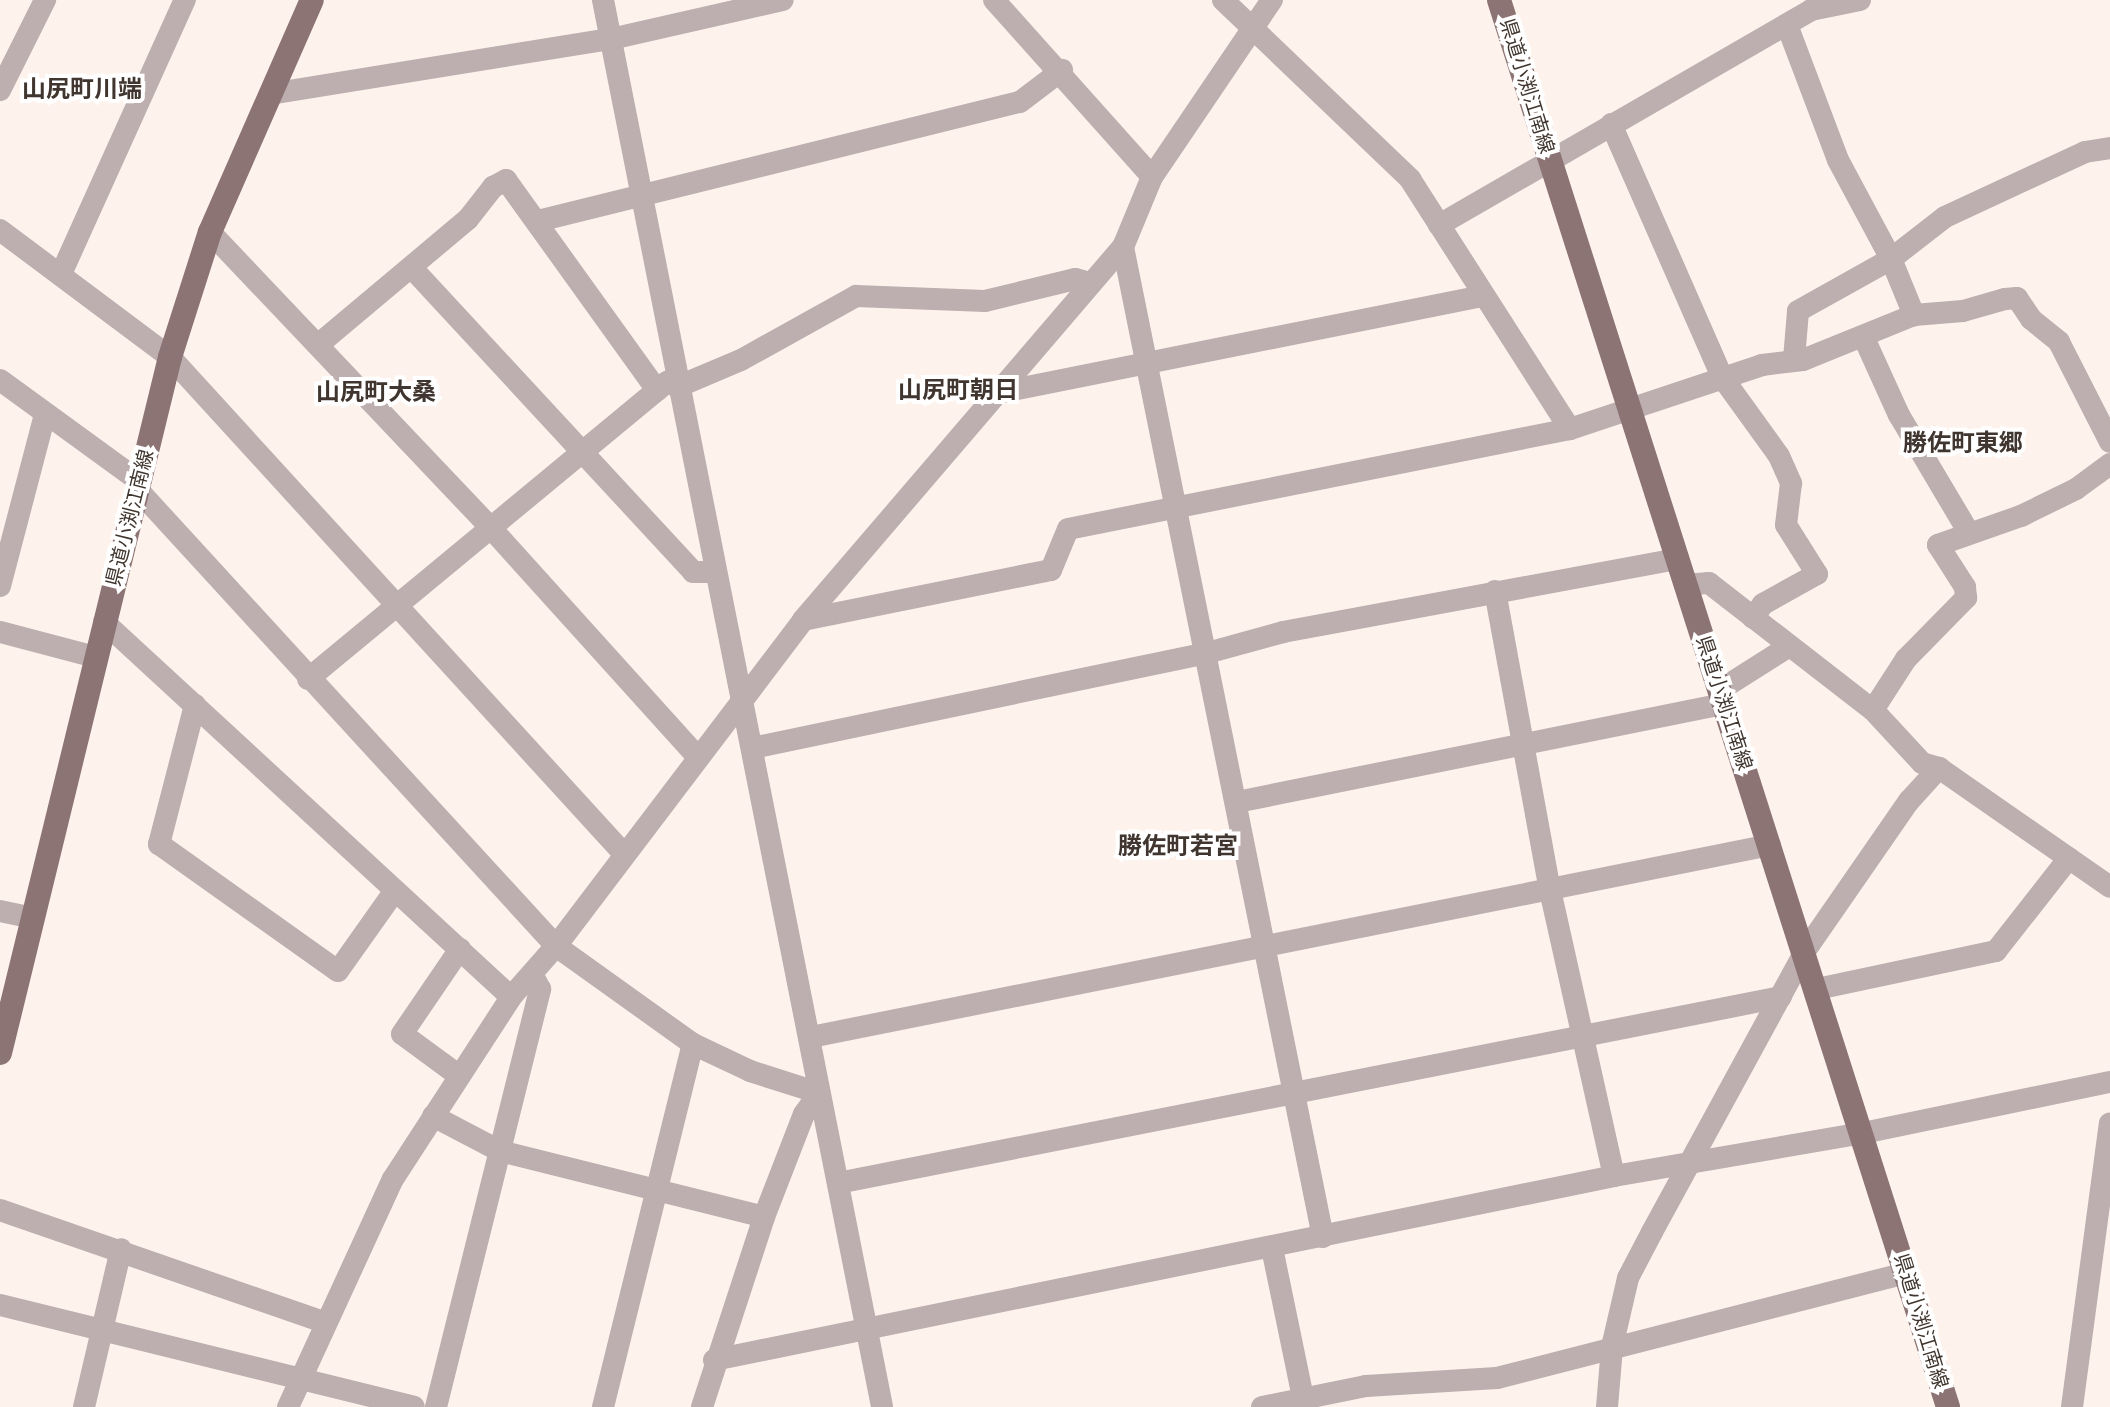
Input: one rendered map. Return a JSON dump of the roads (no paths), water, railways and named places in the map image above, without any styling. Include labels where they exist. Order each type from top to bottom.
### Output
[{"type":"main road","name":"県道小渕江南線","points":[[0,1053],[170,357],[210,232],[311,0]]},
{"type":"main road","name":"県道小渕江南線","points":[[1499,0],[1948,1407]]},
{"type":"street","points":[[0,90],[45,0]]},
{"type":"street","points":[[61,274],[185,0]]},
{"type":"street","points":[[603,0],[640,194],[670,384],[752,748],[882,1407]]},
{"type":"street","points":[[270,94],[611,39],[782,0]]},
{"type":"street","points":[[994,0],[1062,70],[1152,177]]},
{"type":"street","points":[[1223,0],[1410,179],[1482,296],[1570,429]]},
{"type":"street","points":[[288,1407],[323,1322],[393,1179],[511,997],[556,946],[623,853],[803,620],[992,394],[1123,247],[1152,177],[1272,0]]},
{"type":"street","points":[[1439,225],[1549,159],[1787,25],[1812,5],[1860,0]]},
{"type":"street","points":[[1787,25],[1838,160],[1891,259],[1914,315]]},
{"type":"street","points":[[538,221],[1020,102],[1062,70]]},
{"type":"street","points":[[1611,124],[1722,377],[1779,456],[1791,483],[1786,525],[1817,574],[1763,604],[1753,618]]},
{"type":"street","points":[[1794,359],[1798,311],[1891,259],[1945,217],[2085,152],[2110,148]]},
{"type":"street","points":[[319,344],[411,267],[506,180],[670,384]]},
{"type":"street","points":[[0,230],[170,357],[623,853]]},
{"type":"street","points":[[210,232],[489,526],[697,756]]},
{"type":"street","points":[[1123,247],[1323,1237]]},
{"type":"street","points":[[411,267],[693,572],[713,572]]},
{"type":"street","points":[[308,679],[489,526],[670,384],[741,360],[856,296],[985,301],[1075,279],[1090,283]]},
{"type":"street","points":[[992,394],[1482,296]]},
{"type":"street","points":[[803,620],[1051,570],[1068,529],[1570,429],[1722,377],[1864,338],[1914,315],[1963,311],[2017,298],[2031,319],[2059,342],[2110,442]]},
{"type":"street","points":[[1864,338],[1899,415],[1968,531]]},
{"type":"street","points":[[0,380],[139,486],[308,679],[556,946],[693,1044],[750,1071],[819,1093]]},
{"type":"street","points":[[0,586],[45,414]]},
{"type":"street","points":[[1873,710],[1906,659],[1966,598],[1965,587],[1938,545],[1968,531],[2021,516],[2076,489],[2110,464]]},
{"type":"street","points":[[752,748],[1207,653],[1283,632],[1678,559]]},
{"type":"street","points":[[1685,585],[1709,583],[1873,710],[1922,763],[1939,768],[2110,887]]},
{"type":"street","points":[[1495,591],[1550,890],[1614,1176]]},
{"type":"street","points":[[104,622],[511,997]]},
{"type":"street","points":[[0,632],[95,657]]},
{"type":"street","points":[[1237,802],[1523,744],[1722,697],[1788,647]]},
{"type":"street","points":[[195,705],[159,844],[338,971],[394,892]]},
{"type":"street","points":[[1607,1407],[1611,1350],[1628,1278],[1805,951],[1909,801],[1939,768]]},
{"type":"street","points":[[811,1037],[1770,845]]},
{"type":"street","points":[[1817,989],[1996,951],[2069,858]]},
{"type":"street","points":[[0,911],[33,918]]},
{"type":"street","points":[[458,1075],[402,1034],[460,949]]},
{"type":"street","points":[[436,1407],[540,989],[532,974]]},
{"type":"street","points":[[838,1183],[1781,997]]},
{"type":"street","points":[[603,1407],[693,1044]]},
{"type":"street","points":[[714,1360],[1614,1176],[1863,1133],[2110,1082]]},
{"type":"street","points":[[702,1407],[714,1360],[764,1217],[804,1114],[819,1093]]},
{"type":"street","points":[[433,1116],[500,1151],[764,1217]]},
{"type":"street","points":[[2072,1407],[2110,1124]]},
{"type":"street","points":[[0,1210],[121,1249],[323,1322]]},
{"type":"street","points":[[1272,1248],[1304,1403]]},
{"type":"street","points":[[84,1407],[121,1249]]},
{"type":"street","points":[[1262,1407],[1304,1403],[1366,1386],[1497,1378],[1906,1273]]},
{"type":"street","points":[[0,1305],[414,1407]]},
{"type":"district","name":"山尻町川端","points":[[82,89]]},
{"type":"district","name":"山尻町朝日","points":[[958,390]]},
{"type":"district","name":"山尻町大桑","points":[[376,392]]},
{"type":"district","name":"勝佐町東郷","points":[[1963,443]]},
{"type":"district","name":"勝佐町若宮","points":[[1178,846]]}]
